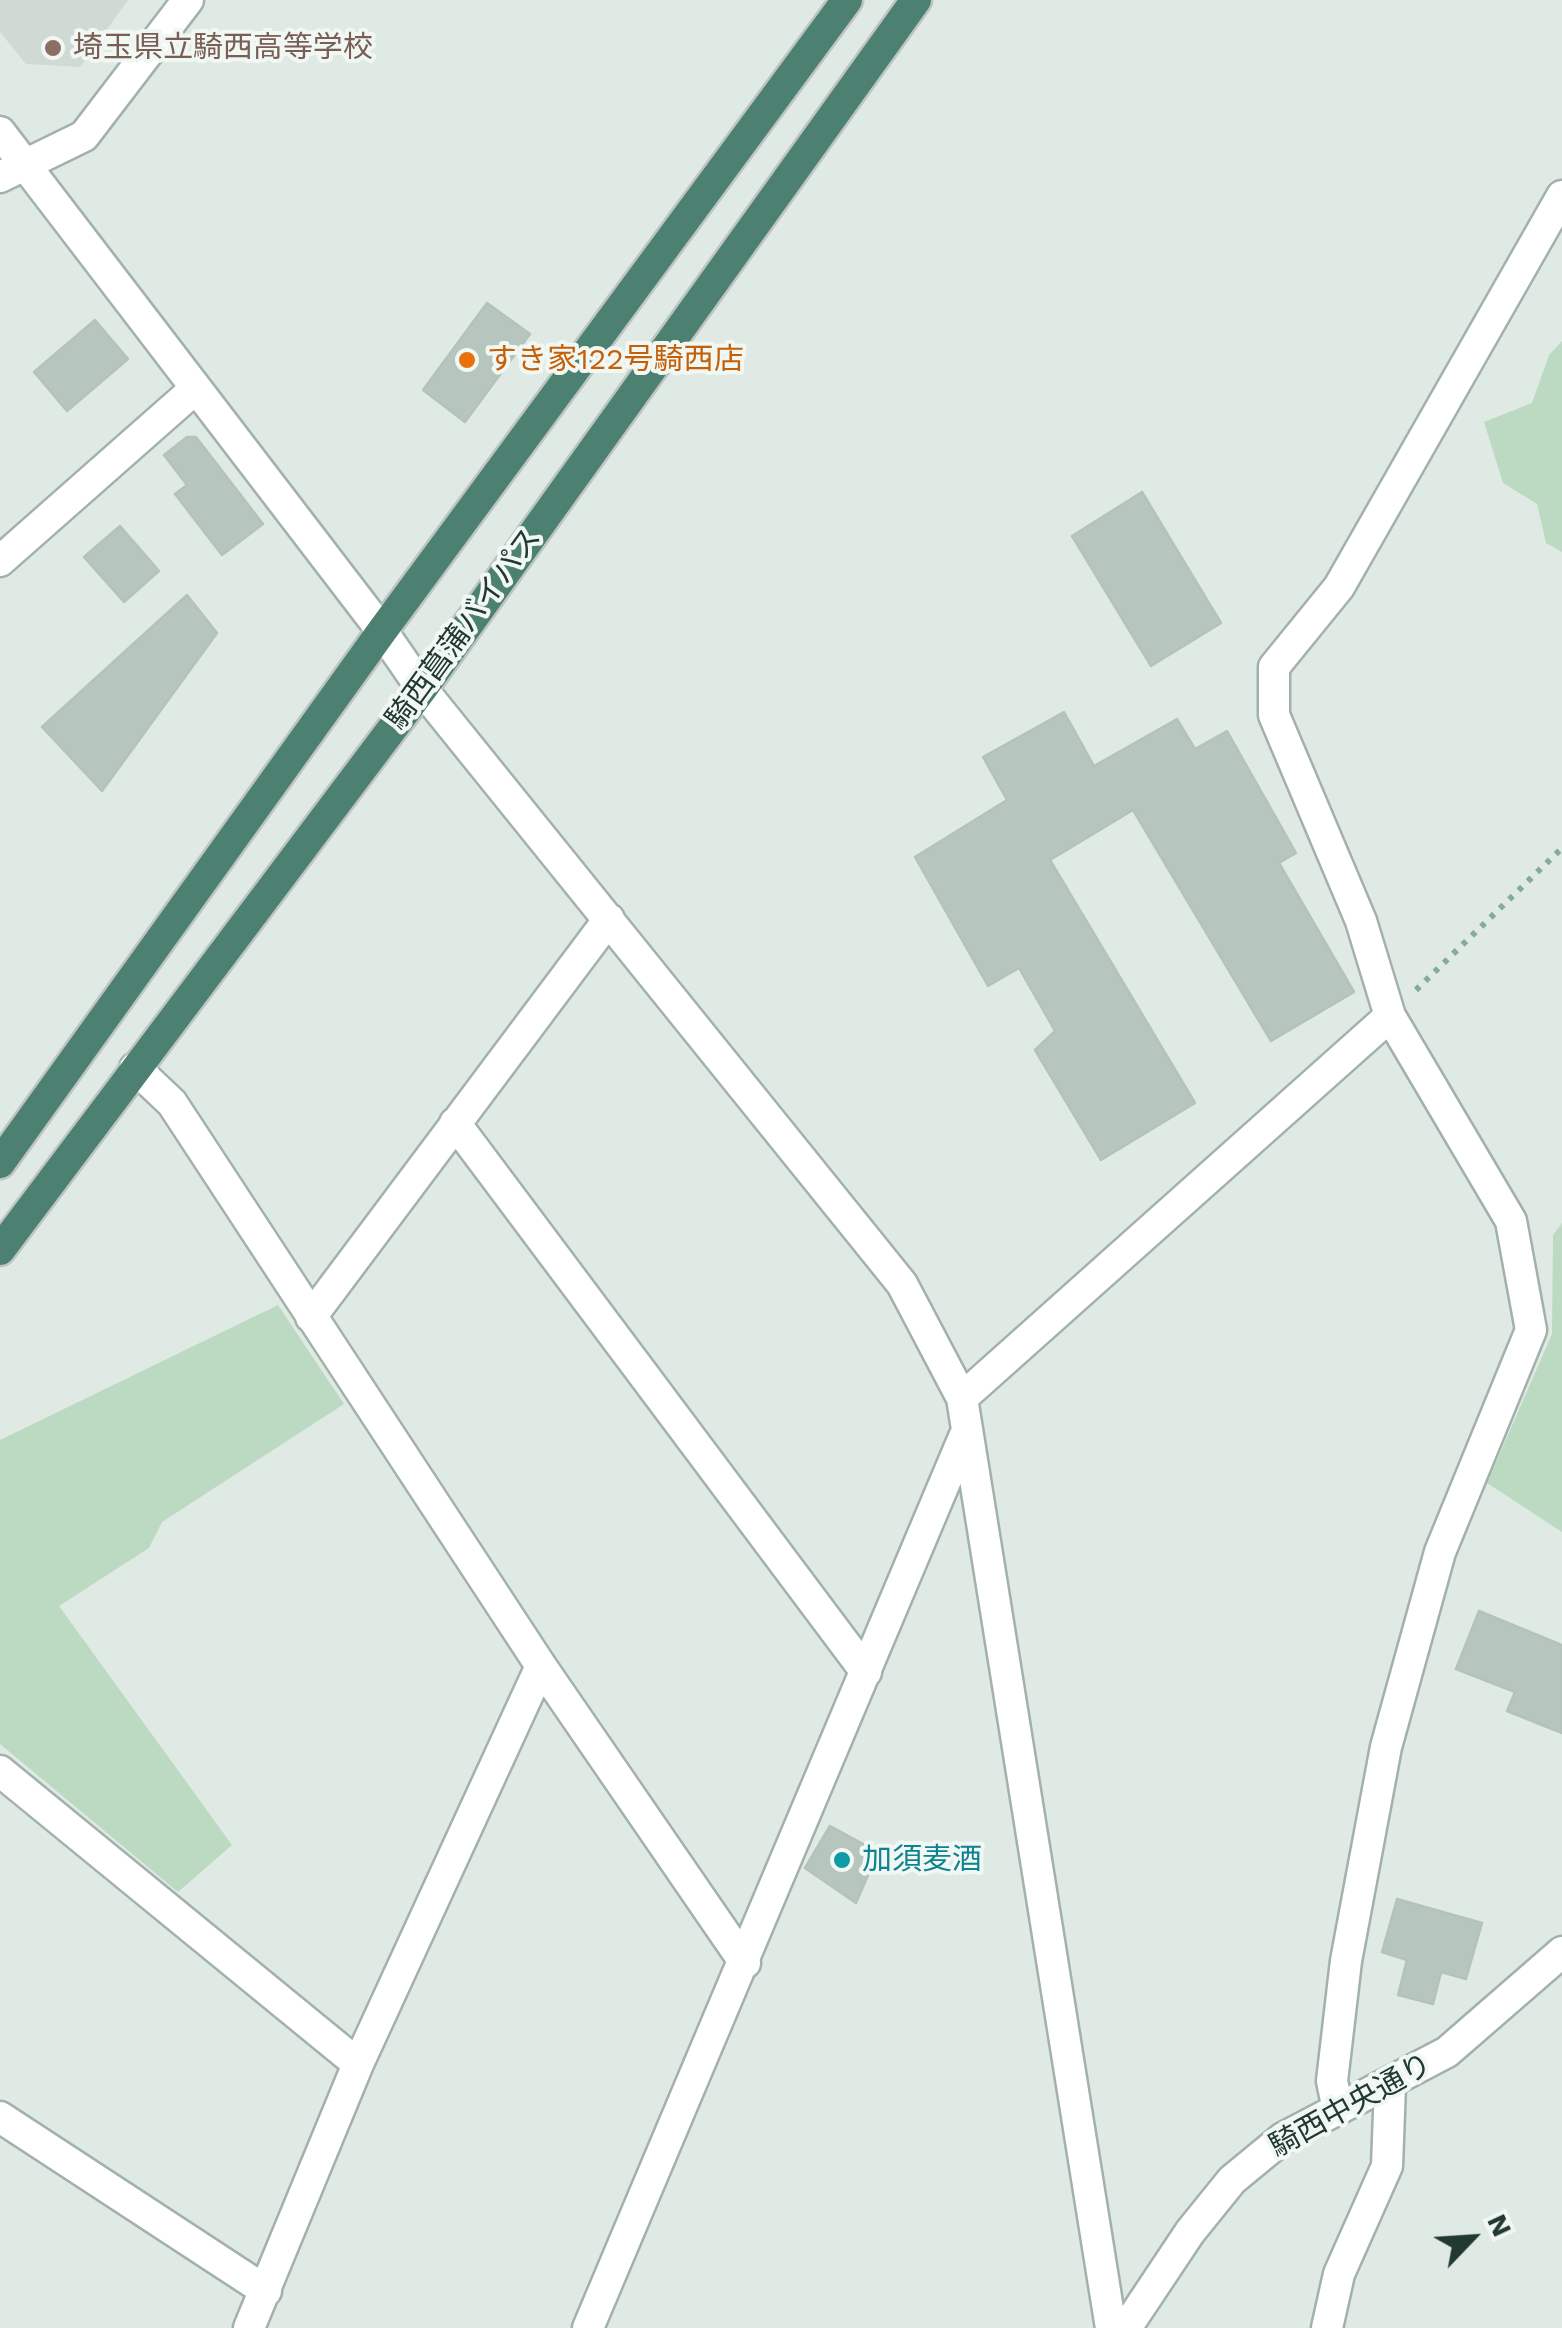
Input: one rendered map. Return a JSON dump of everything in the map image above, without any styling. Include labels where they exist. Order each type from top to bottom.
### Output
[{"type":"highway","points":[[0,1163],[382,631],[847,0]]},
{"type":"highway","name":"騎西菖蒲バイパス","points":[[0,1250],[422,689],[916,0]]},
{"type":"street","points":[[13,171],[84,136],[188,0]]},
{"type":"street","points":[[0,132],[13,171],[195,389],[382,631],[422,689],[902,1284],[962,1398],[965,1436],[1111,2328]]},
{"type":"street","points":[[1338,2110],[1332,2081],[1346,1961],[1386,1747],[1440,1552],[1531,1330],[1510,1220],[1390,1016],[1361,922],[1274,715],[1274,666],[1339,587],[1562,196]]},
{"type":"street","points":[[0,561],[195,389]]},
{"type":"street","points":[[311,1318],[609,920]]},
{"type":"street","points":[[962,1398],[1390,1016]]},
{"type":"street","points":[[135,1068],[172,1103],[541,1666],[745,1962]]},
{"type":"street","points":[[455,1123],[866,1672]]},
{"type":"street","points":[[588,2328],[965,1436]]},
{"type":"street","points":[[250,2328],[358,2064],[541,1666]]},
{"type":"street","points":[[1,1773],[358,2064]]},
{"type":"street","name":"騎西中央通り","points":[[1126,2328],[1190,2232],[1232,2180],[1283,2138],[1447,2052],[1556,1967]]},
{"type":"street","points":[[1327,2328],[1339,2274],[1386,2166],[1390,2085]]},
{"type":"street","points":[[0,2117],[266,2291]]},
{"type":"path","points":[[1390,1016],[1562,848]]},
{"type":"shaded area","name":"埼玉県立騎西高等学校","points":[[0,0],[128,0],[80,67],[26,64],[0,32]]},
{"type":"green space","points":[[1562,341],[1562,552],[1546,543],[1537,504],[1503,483],[1484,422],[1532,403],[1549,355]]},
{"type":"green space","points":[[1562,1223],[1562,1532],[1487,1483],[1552,1334],[1553,1235]]},
{"type":"green space","points":[[278,1305],[344,1404],[162,1522],[149,1548],[59,1606],[232,1845],[178,1892],[0,1744],[0,1440]]},
{"type":"building","points":[[487,303],[530,334],[465,422],[423,390]]},
{"type":"building","points":[[95,320],[128,359],[67,411],[34,372]]},
{"type":"building","points":[[187,437],[196,437],[263,524],[222,555],[175,494],[187,485],[164,455]]},
{"type":"building","points":[[1142,492],[1221,623],[1151,666],[1072,536]]},
{"type":"building","points":[[120,526],[159,571],[124,602],[84,557]]},
{"type":"building","points":[[187,595],[217,633],[102,791],[42,727]]},
{"type":"building","points":[[1064,712],[1094,766],[1177,719],[1195,749],[1227,731],[1296,853],[1279,863],[1354,992],[1271,1041],[1133,810],[1050,860],[1195,1103],[1101,1160],[1035,1050],[1055,1031],[1019,968],[988,986],[915,857],[1007,800],[983,757]]},
{"type":"building","points":[[1479,1611],[1562,1645],[1562,1733],[1507,1711],[1515,1692],[1456,1669]]},
{"type":"building","name":"加須麦酒","points":[[830,1826],[878,1852],[856,1903],[805,1868]]},
{"type":"building","points":[[1397,1899],[1482,1923],[1466,1979],[1441,1972],[1433,2004],[1398,1995],[1407,1960],[1382,1952]]},
{"type":"place","name":"埼玉県立騎西高等学校","points":[[53,48]]},
{"type":"place","name":"すき家122号騎西店","points":[[467,360]]},
{"type":"place","name":"加須麦酒","points":[[842,1860]]}]
